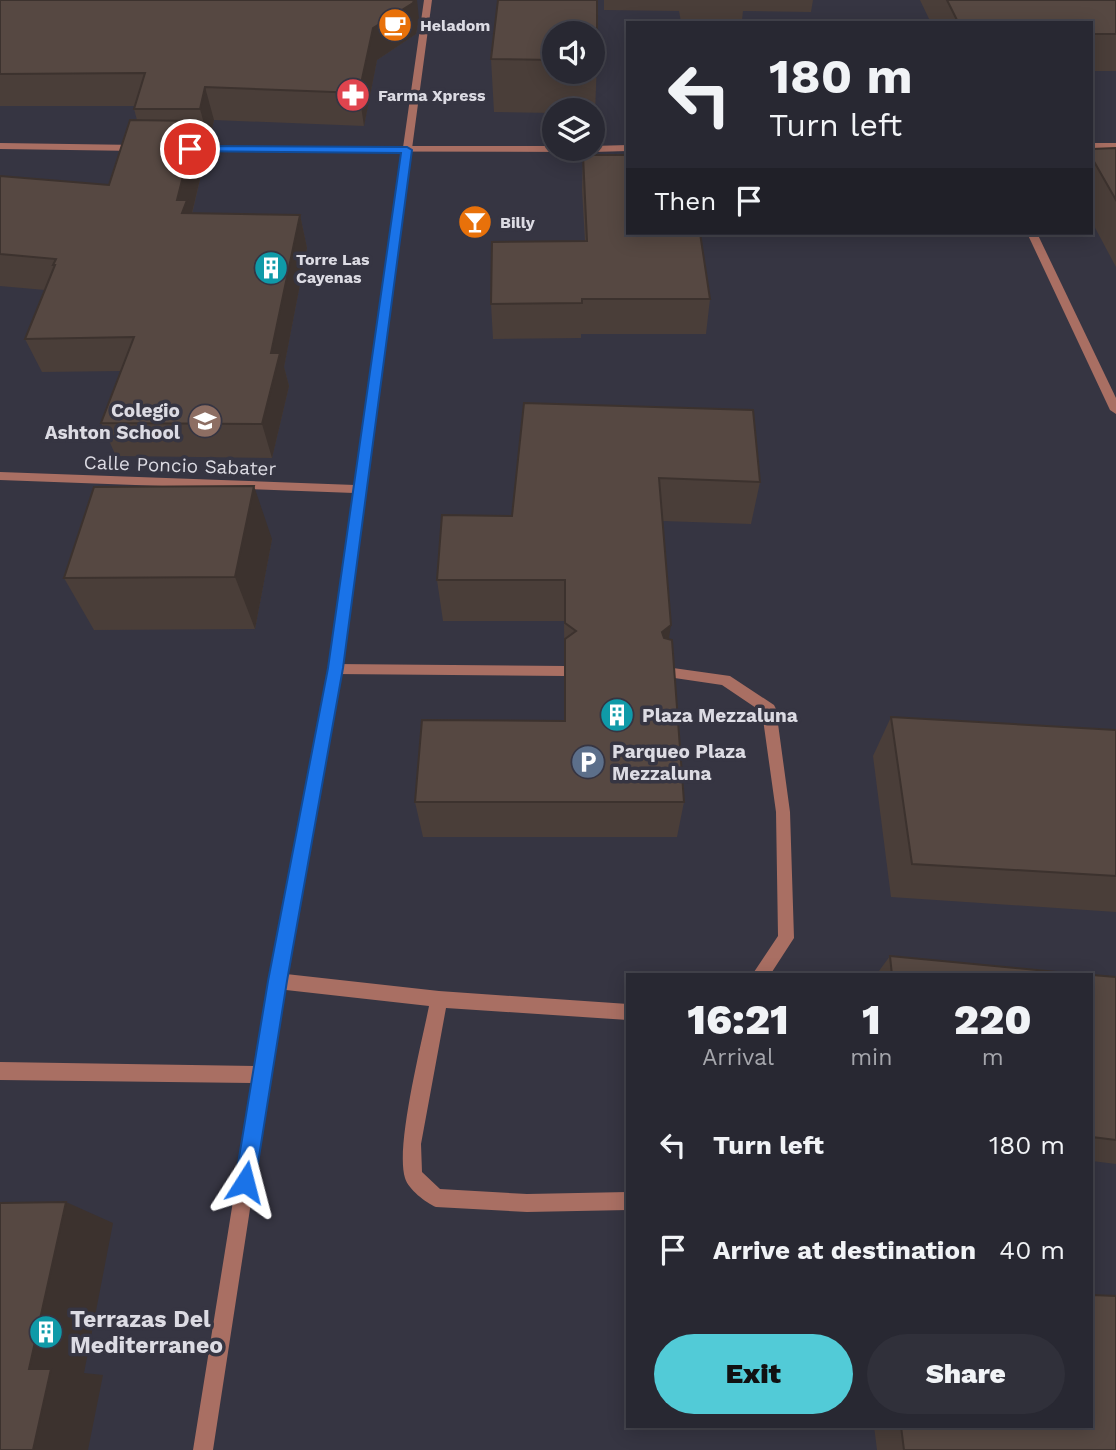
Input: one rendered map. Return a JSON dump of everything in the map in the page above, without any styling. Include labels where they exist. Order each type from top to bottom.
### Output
[{"type":"street","points":[[203,1450],[277,981],[335,668],[428,0]]},
{"type":"street","points":[[0,146],[149,149]]},
{"type":"street","points":[[1093,146],[1116,146]]},
{"type":"street","points":[[605,149],[626,148]]},
{"type":"street","points":[[176,149],[542,149]]},
{"type":"street","points":[[1033,235],[1116,410]]},
{"type":"street","name":"Calle Poncio Sabater","points":[[0,476],[359,489]]},
{"type":"street","points":[[335,668],[565,671]]},
{"type":"street","points":[[666,672],[725,680],[769,709],[783,812],[786,937],[761,973]]},
{"type":"street","points":[[277,981],[439,999],[626,1012]]},
{"type":"street","points":[[439,999],[412,1144],[413,1176],[436,1198],[527,1203],[626,1201]]},
{"type":"street","points":[[0,1071],[262,1075]]},
{"type":"building","points":[[0,0],[414,0],[373,28],[359,93],[205,87],[200,109],[134,109],[145,73],[0,74]]},
{"type":"building","points":[[498,0],[597,0],[597,21],[542,21],[542,60],[491,59]]},
{"type":"building","points":[[947,0],[1116,0],[1116,34],[1093,34],[1093,21],[958,21]]},
{"type":"building","points":[[130,120],[197,121],[177,200],[187,200],[182,213],[300,215],[271,353],[280,353],[262,424],[101,423],[134,337],[25,339],[56,259],[0,254],[0,176],[109,185]]},
{"type":"building","points":[[1116,148],[1116,200],[1093,160],[1093,149]]},
{"type":"building","points":[[605,155],[626,155],[626,235],[700,235],[710,299],[582,299],[582,303],[491,304],[492,242],[587,241],[583,161],[605,161]]},
{"type":"building","points":[[524,403],[753,410],[760,482],[659,478],[671,625],[662,632],[664,638],[672,640],[684,802],[415,802],[422,720],[565,721],[565,639],[576,631],[565,623],[565,580],[437,580],[442,515],[512,516]]},
{"type":"building","points":[[254,486],[235,577],[64,578],[94,487]]},
{"type":"building","points":[[891,717],[1116,730],[1116,876],[912,864]]},
{"type":"building","points":[[890,956],[1067,973],[892,973]]},
{"type":"building","points":[[1093,975],[1116,977],[1116,1140],[1093,1137]]},
{"type":"building","points":[[66,1202],[29,1369],[51,1369],[33,1450],[0,1450],[0,1203]]},
{"type":"building","points":[[1093,1295],[1116,1296],[1116,1450],[904,1450],[901,1428],[1093,1428]]},
{"type":"place","name":"Heladom","points":[[395,25]]},
{"type":"place","name":"Farma Xpress","points":[[353,95]]},
{"type":"place","name":"Billy","points":[[475,222]]},
{"type":"place","name":"Torre Las Cayenas","points":[[271,268]]},
{"type":"place","name":"Colegio Ashton School","points":[[205,421]]},
{"type":"place","name":"Plaza Mezzaluna","points":[[617,715]]},
{"type":"place","name":"Parqueo Plaza Mezzaluna","points":[[588,762]]},
{"type":"place","name":"Terrazas Del Mediterraneo","points":[[46,1332]]},
{"type":"route","points":[[190,149],[407,150],[335,668],[277,981],[245,1182]]}]
